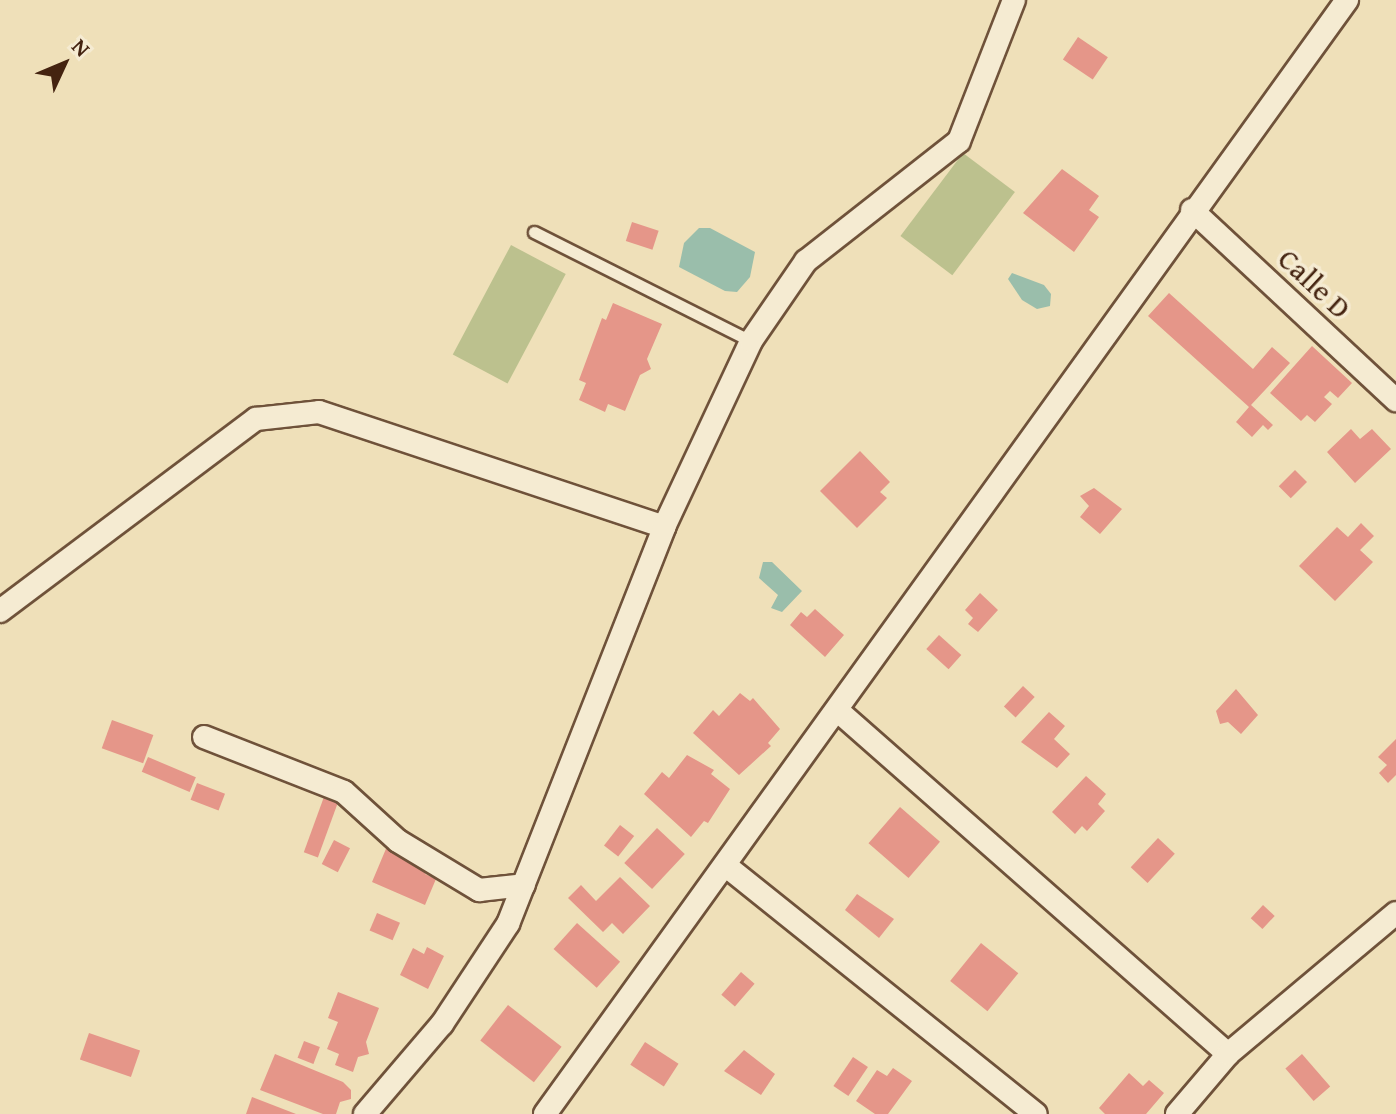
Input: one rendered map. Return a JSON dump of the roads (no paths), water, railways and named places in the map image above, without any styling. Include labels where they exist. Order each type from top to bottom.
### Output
[{"type":"street","points":[[365,1114],[442,1024],[508,924],[664,527],[751,341],[806,261],[959,141],[1014,0]]},
{"type":"street","points":[[545,1114],[1192,210],[1347,0]]},
{"type":"street","name":"Calle D","points":[[1192,210],[1396,400]]},
{"type":"street","points":[[0,611],[256,419],[319,412],[664,527]]},
{"type":"street","points":[[837,710],[1228,1054]]},
{"type":"street","points":[[204,737],[344,792],[398,841],[479,890],[524,885]]},
{"type":"street","points":[[725,865],[1036,1114]]},
{"type":"street","points":[[1177,1114],[1228,1054],[1396,913]]},
{"type":"lane","points":[[534,232],[751,341]]}]
